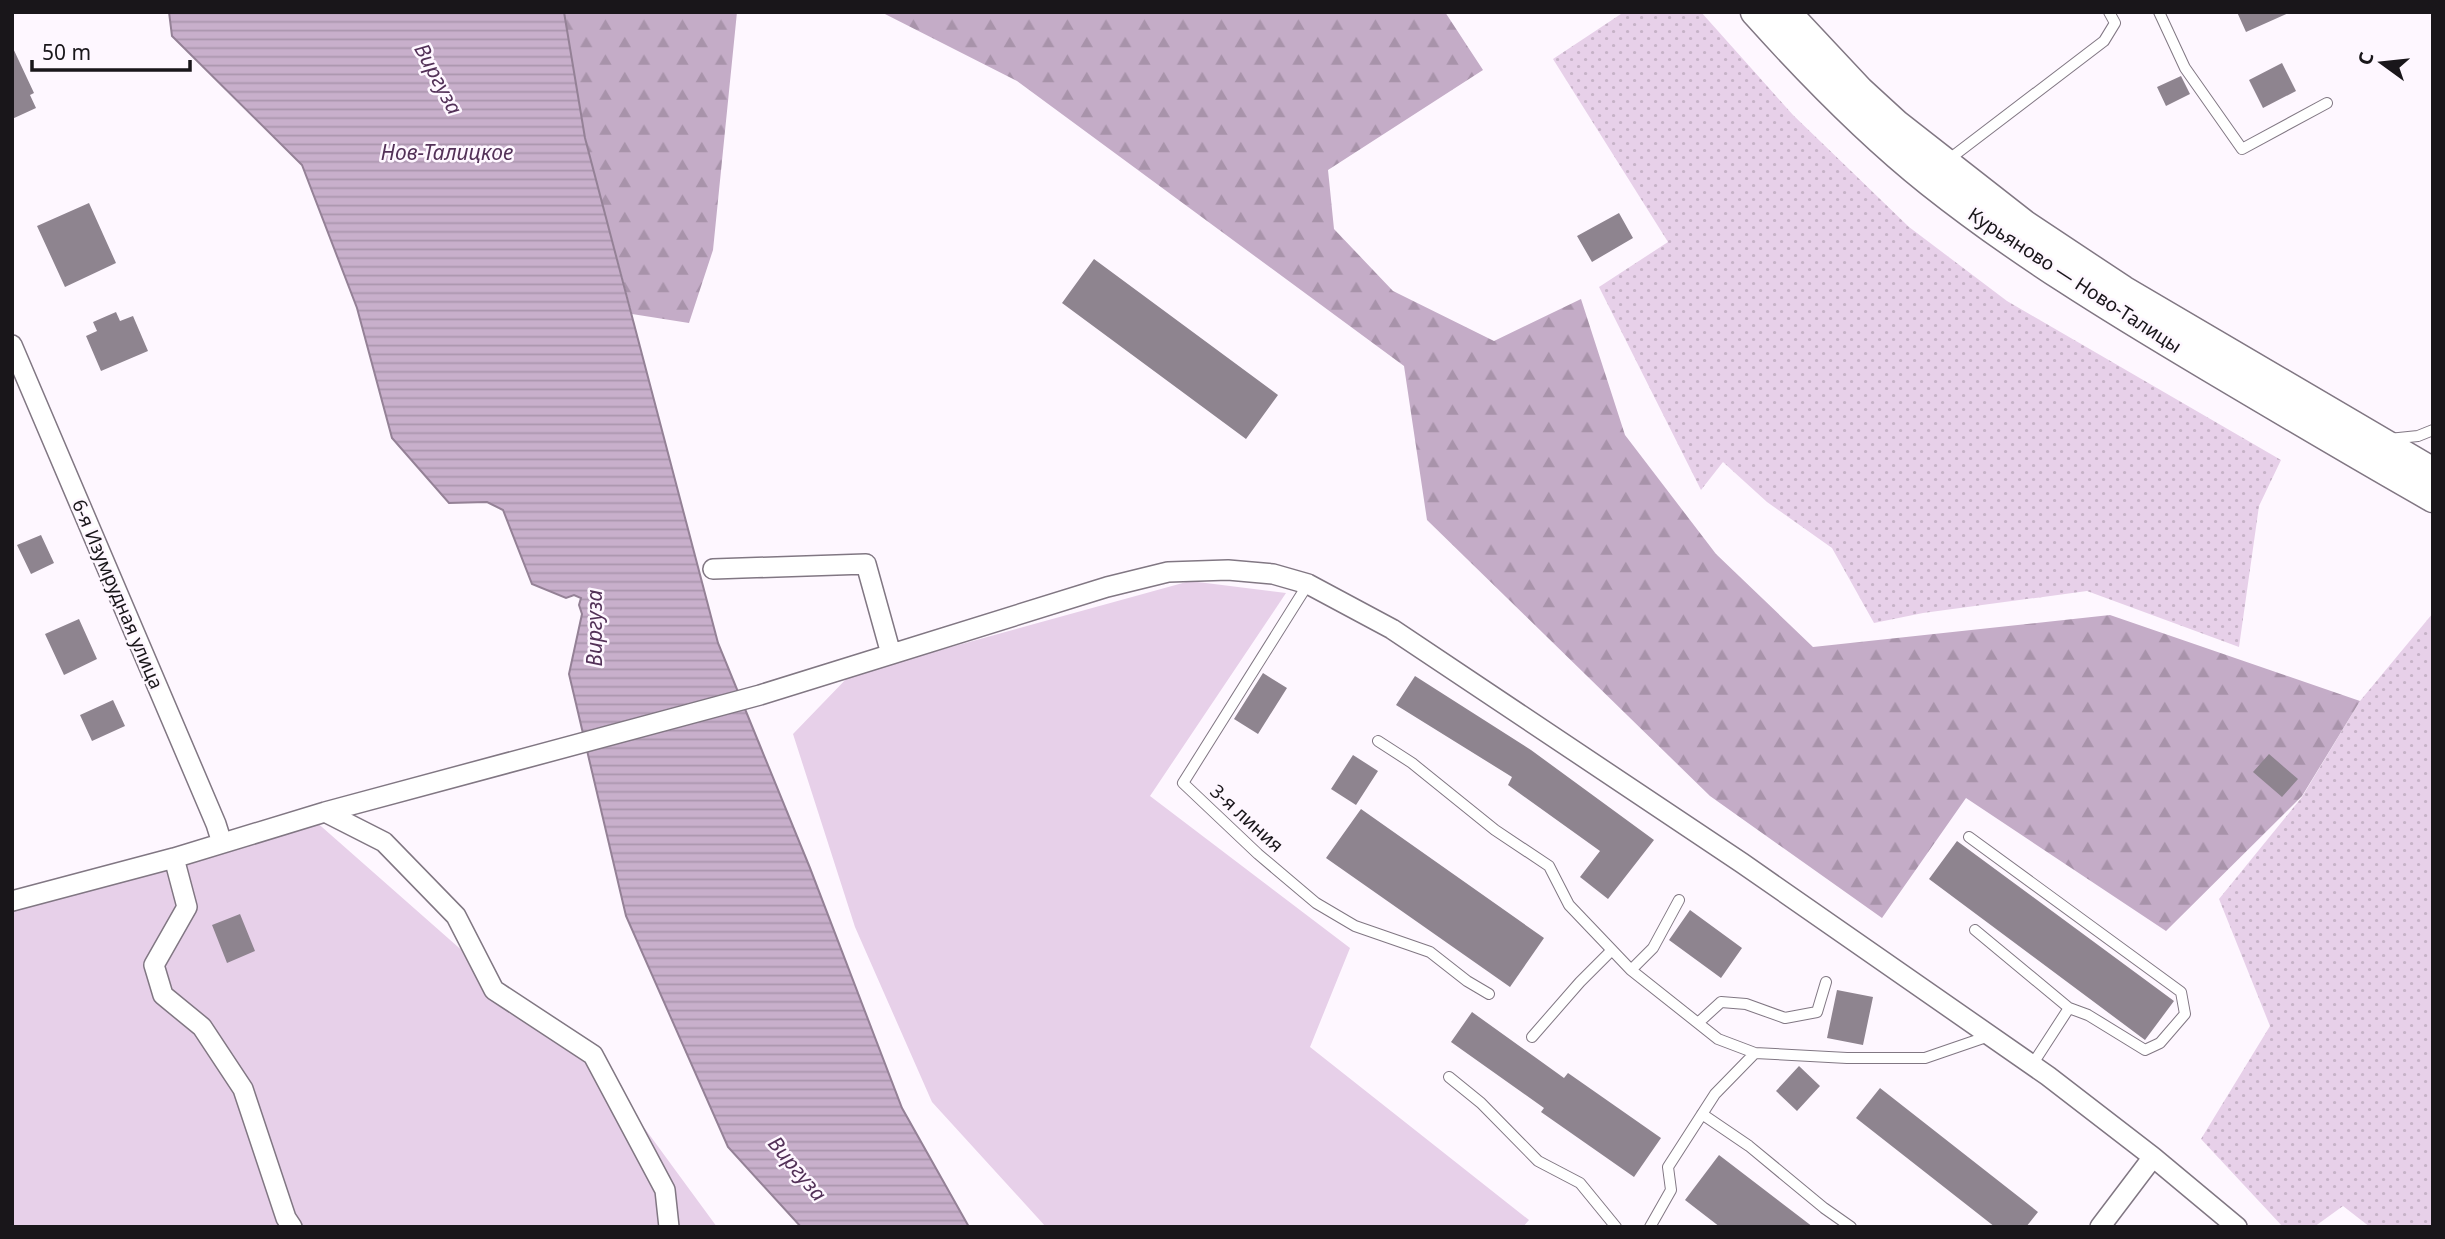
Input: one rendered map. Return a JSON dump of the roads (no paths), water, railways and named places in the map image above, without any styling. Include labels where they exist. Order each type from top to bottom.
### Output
[{"type":"main road","name":"Курьяново — Ново-Талицы","points":[[1755,12],[1882,141],[1929,181],[2011,243],[2114,310],[2433,498]]},
{"type":"main road","name":"Курьяново — Ново-Талицы","points":[[1786,12],[1860,91],[1896,124],[2025,226],[2123,290],[2433,472]]},
{"type":"street","name":"6-я Изумрудная улица","points":[[12,345],[222,843]]},
{"type":"street","points":[[713,569],[866,564],[891,654]]},
{"type":"street","points":[[12,901],[174,858],[325,812],[760,695],[1107,587],[1168,572],[1228,570],[1273,574],[1308,584],[1403,637],[1742,863],[2032,1065],[2153,1157],[2237,1227]]},
{"type":"street","points":[[325,812],[384,842],[456,916],[494,990],[593,1055],[665,1190],[669,1227]]},
{"type":"street","points":[[174,858],[187,907],[154,965],[163,995],[202,1027],[243,1089],[286,1218],[292,1227]]},
{"type":"street","points":[[2100,1227],[2153,1157]]},
{"type":"lane","points":[[1945,163],[2104,41],[2115,23],[2109,12]]},
{"type":"lane","points":[[2158,12],[2185,68],[2242,149],[2326,103]]},
{"type":"lane","points":[[2377,440],[2418,436],[2433,430]]},
{"type":"lane","name":"3-я линия","points":[[1308,584],[1183,783],[1316,903],[1354,926],[1430,952],[1467,981],[1489,994]]},
{"type":"lane","points":[[1378,741],[1412,763],[1495,830],[1549,866],[1569,905],[1630,970],[1718,1040],[1755,1053],[1847,1058],[1925,1058],[1990,1035]]},
{"type":"lane","points":[[1969,836],[2181,992],[2185,1014],[2160,1043],[2145,1050],[2088,1015],[2069,1008],[1975,930]]},
{"type":"lane","points":[[1630,970],[1653,948],[1679,900]]},
{"type":"lane","points":[[1532,1037],[1612,950]]},
{"type":"lane","points":[[1698,1023],[1721,1002],[1746,1004],[1785,1018],[1817,1012],[1826,982]]},
{"type":"lane","points":[[2032,1065],[2069,1008]]},
{"type":"lane","points":[[1650,1227],[1671,1190],[1668,1167],[1715,1094],[1755,1053]]},
{"type":"lane","points":[[1449,1077],[1480,1103],[1538,1161],[1580,1183],[1616,1227]]},
{"type":"lane","points":[[1702,1114],[1749,1146],[1851,1227]]},
{"type":"water","name":"Нов-Талицкое","points":[[169,12],[564,12],[585,138],[718,643],[810,868],[902,1108],[969,1227],[801,1227],[728,1147],[626,916],[569,674],[582,614],[579,605],[581,598],[574,595],[566,598],[532,584],[503,510],[487,502],[449,503],[392,438],[357,308],[302,165],[172,36]]},
{"type":"water label","name":"Виргуза","points":[[438,79]]},
{"type":"water label","name":"Виргуза","points":[[595,628]]},
{"type":"water label","name":"Виргуза","points":[[797,1169]]}]
